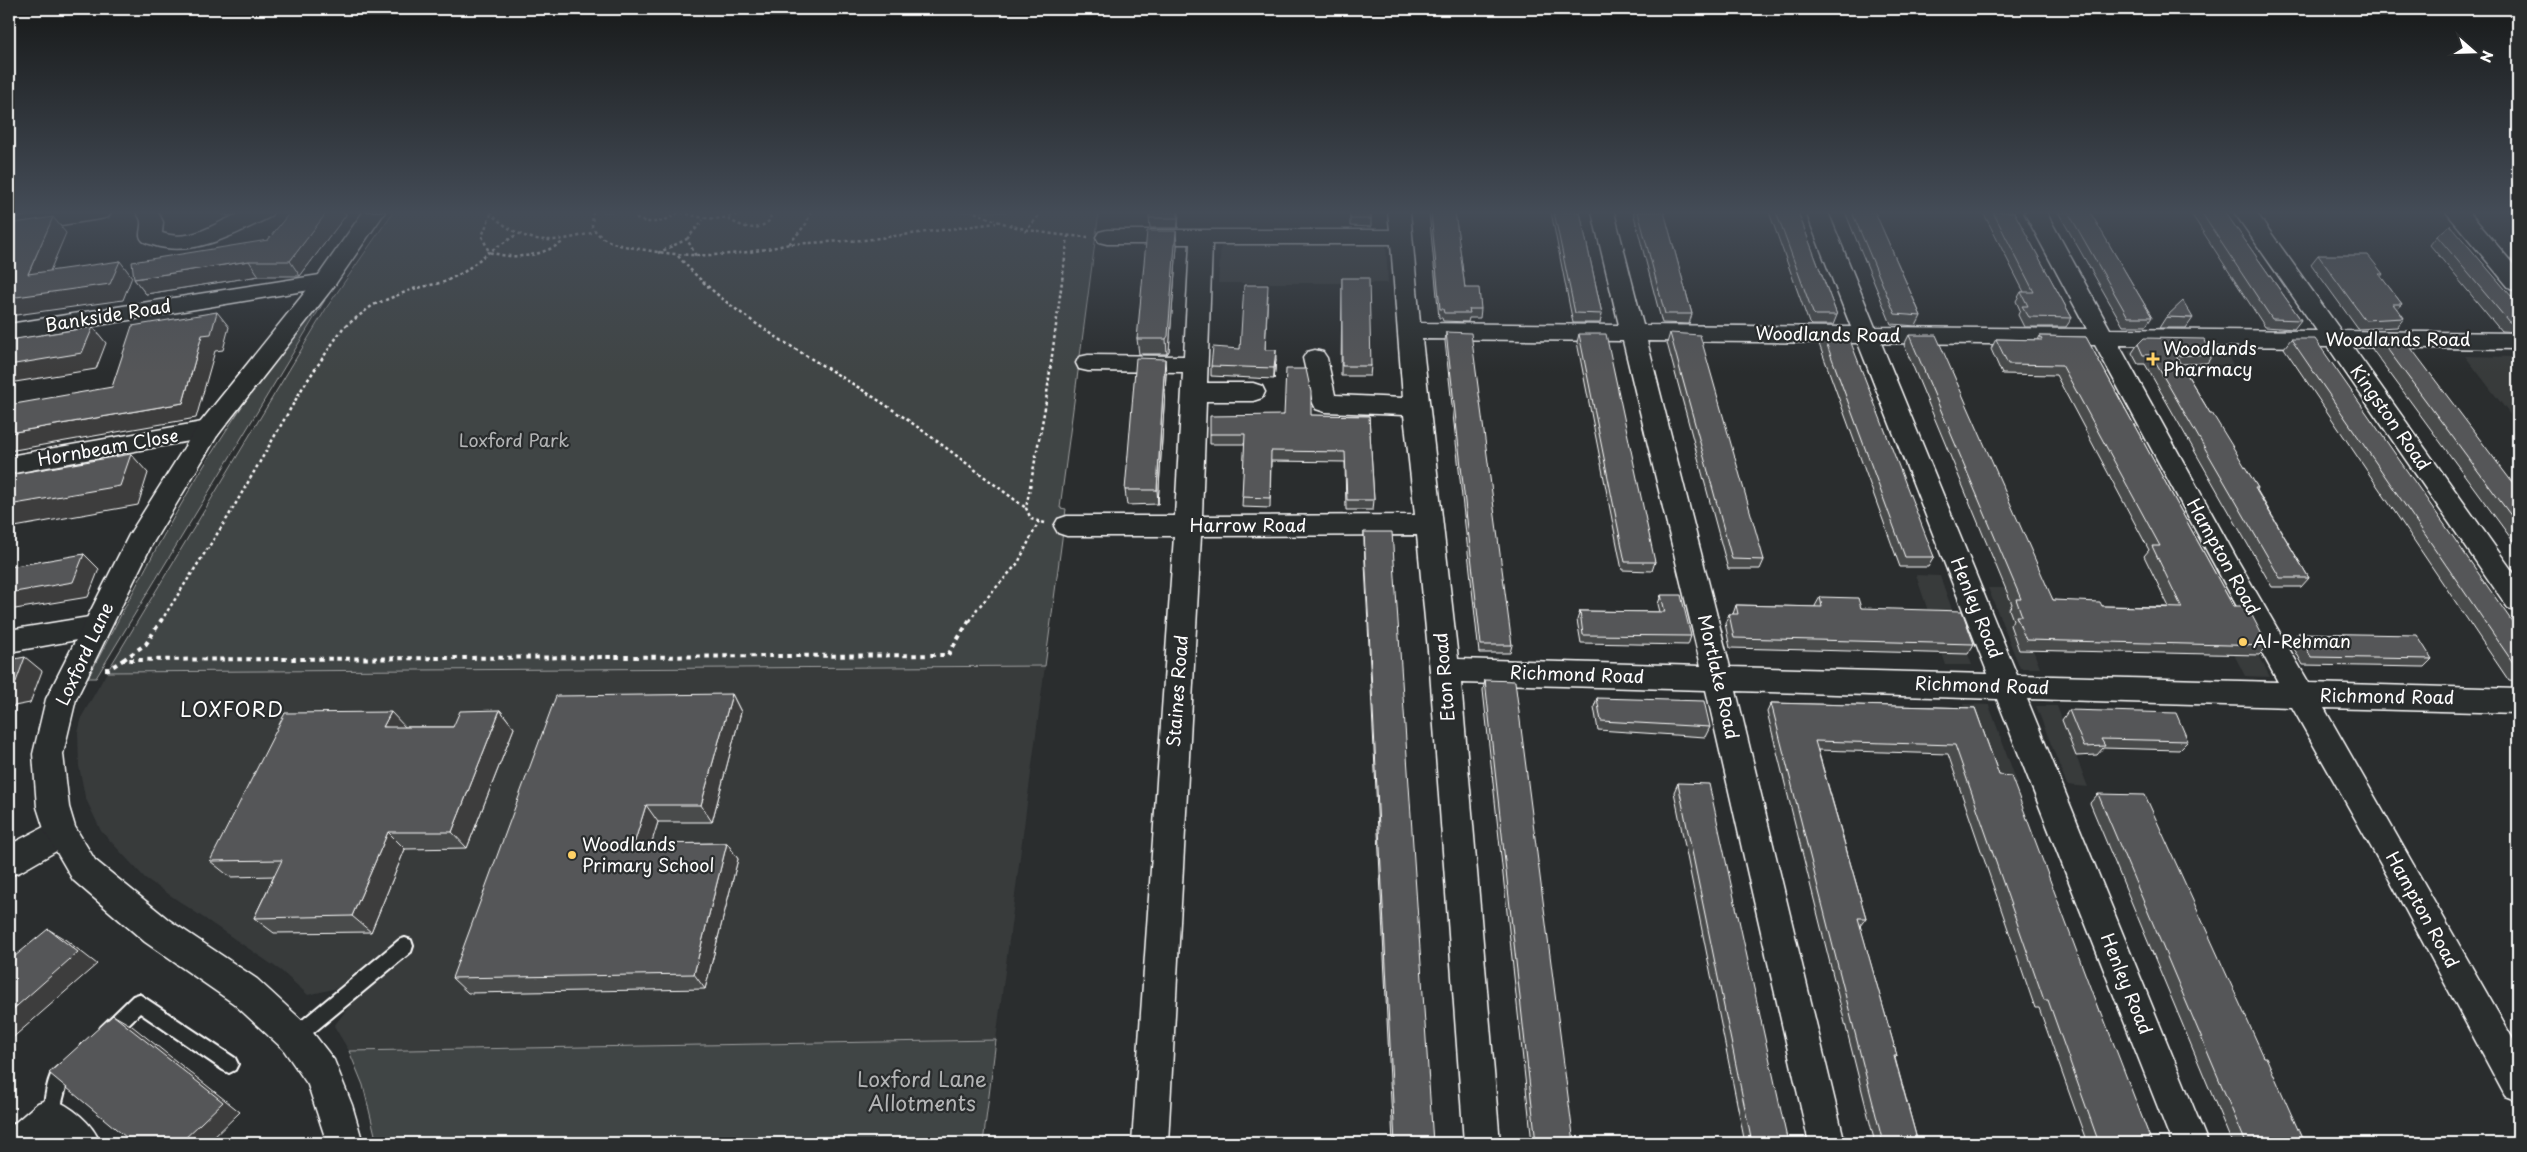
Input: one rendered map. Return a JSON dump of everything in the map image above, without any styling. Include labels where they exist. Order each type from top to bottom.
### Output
[{"type":"street","name":"Loxford Lane","points":[[336,266],[208,430],[139,542],[60,699],[48,754],[53,807],[62,832],[84,870],[157,931],[245,991],[295,1037],[321,1073],[334,1105],[345,1143]]},
{"type":"street","name":"Staines Road","points":[[1150,1143],[1188,526],[1199,266]]},
{"type":"street","name":"Eton Road","points":[[1403,266],[1408,330],[1445,672],[1482,1143]]},
{"type":"street","name":"Mortlake Road","points":[[1616,266],[1718,679],[1827,1143]]},
{"type":"street","name":"Henley Road","points":[[1839,266],[2190,1143]]},
{"type":"street","name":"Hampton Road","points":[[2063,266],[2101,338],[2300,695],[2399,867],[2518,1083]]},
{"type":"street","name":"Kingston Road","points":[[2282,266],[2518,600]]},
{"type":"street","points":[[2503,266],[2518,284]]},
{"type":"street","name":"Bankside Road","points":[[9,332],[326,280]]},
{"type":"street","name":"Woodlands Road","points":[[1408,330],[2518,341]]},
{"type":"street","points":[[1315,358],[1325,403],[1416,407]]},
{"type":"street","points":[[1088,363],[1193,378],[1253,392]]},
{"type":"street","name":"Hornbeam Close","points":[[9,465],[208,430]]},
{"type":"street","name":"Harrow Road","points":[[1066,526],[1429,524]]},
{"type":"street","points":[[9,641],[95,627]]},
{"type":"street","name":"Richmond Road","points":[[1445,672],[2518,700]]},
{"type":"street","points":[[9,862],[62,832]]},
{"type":"street","points":[[19,1143],[51,1116],[82,1143]]},
{"type":"lane","points":[[295,1037],[406,946]]},
{"type":"lane","points":[[51,1116],[58,1078],[139,1002],[229,1064]]},
{"type":"path","points":[[105,669],[109,669],[146,644],[228,517],[303,387],[343,328],[373,305],[413,289],[444,282],[472,266]]},
{"type":"path","points":[[686,266],[728,306],[880,401],[1026,508],[1031,519],[1066,526]]},
{"type":"path","points":[[1026,508],[1045,408],[1064,266]]},
{"type":"path","points":[[123,660],[948,656],[977,609],[1018,563],[1039,521]]},
{"type":"shaded area","points":[[1219,266],[1387,266],[1388,283],[1218,283]]},
{"type":"shaded area","points":[[2128,350],[2225,352],[2233,365],[2134,365]]},
{"type":"shaded area","points":[[2465,356],[2518,357],[2518,425]]},
{"type":"shaded area","points":[[1916,575],[1940,576],[1972,665],[1946,665]]},
{"type":"shaded area","points":[[1988,588],[2009,588],[2040,668],[2020,668]]},
{"type":"shaded area","points":[[2227,595],[2270,677],[2245,676],[2204,596]]},
{"type":"shaded area","name":"Woodlands Primary School","points":[[1045,666],[996,1040],[349,1051],[334,1026],[353,1001],[342,987],[308,995],[280,970],[145,878],[101,831],[85,797],[79,766],[78,733],[82,716],[107,672]]},
{"type":"shaded area","points":[[1964,704],[1989,705],[2018,785],[1990,784]]},
{"type":"shaded area","points":[[2036,706],[2057,706],[2088,787],[2067,785]]},
{"type":"green space","name":"Loxford Park","points":[[356,266],[1092,266],[1060,508],[1066,509],[1045,666],[107,672],[327,307]]},
{"type":"green space","points":[[325,300],[96,678],[88,678],[166,531],[208,459],[262,377]]},
{"type":"green space","name":"Loxford Lane Allotments","points":[[996,1040],[983,1143],[377,1143],[363,1085],[349,1051]]},
{"type":"building","points":[[9,266],[32,266],[28,274],[86,266],[118,266],[110,284],[9,298]]},
{"type":"building","points":[[132,266],[219,266],[134,279]]},
{"type":"building","points":[[1144,266],[1173,266],[1168,336],[1166,339],[1137,339]]},
{"type":"building","points":[[1436,266],[1462,266],[1465,288],[1479,288],[1481,309],[1469,309],[1470,313],[1444,313],[1443,309],[1440,309]]},
{"type":"building","points":[[1565,266],[1592,266],[1602,314],[1575,313]]},
{"type":"building","points":[[1652,266],[1679,266],[1692,314],[1665,314]]},
{"type":"building","points":[[1796,266],[1818,266],[1837,315],[1815,315]]},
{"type":"building","points":[[1875,266],[1899,266],[1921,316],[1895,314]]},
{"type":"building","points":[[2021,266],[2043,266],[2072,318],[2029,317],[2022,306],[2028,306],[2021,292],[2034,292]]},
{"type":"building","points":[[2099,266],[2122,266],[2152,317],[2128,317]]},
{"type":"building","points":[[2237,266],[2263,266],[2301,320],[2272,319]]},
{"type":"building","points":[[2326,266],[2376,266],[2383,274],[2379,274],[2402,304],[2393,304],[2404,318],[2365,320]]},
{"type":"building","points":[[2462,266],[2485,266],[2518,304],[2518,322],[2509,322]]},
{"type":"building","points":[[1342,278],[1369,278],[1371,366],[1342,366]]},
{"type":"building","points":[[1244,285],[1268,285],[1265,350],[1276,350],[1274,368],[1211,366],[1213,347],[1240,349]]},
{"type":"building","points":[[2183,301],[2193,318],[2166,317]]},
{"type":"building","points":[[217,312],[211,334],[202,335],[183,403],[9,433],[9,405],[112,387],[132,326]]},
{"type":"building","points":[[93,327],[82,353],[9,365],[9,340]]},
{"type":"building","points":[[1446,332],[1471,333],[1512,645],[1481,645]]},
{"type":"building","points":[[1670,333],[1700,335],[1764,560],[1732,559]]},
{"type":"building","points":[[1579,334],[1606,334],[1655,562],[1625,562]]},
{"type":"building","points":[[1823,334],[1848,335],[1934,557],[1905,557]]},
{"type":"building","points":[[1909,335],[1936,335],[2053,600],[2100,602],[2102,606],[2182,608],[2152,546],[2160,546],[2062,365],[2008,364],[1996,339],[2042,340],[2040,336],[2086,337],[2233,606],[2247,606],[2268,646],[2026,640],[2016,616],[2022,616],[2016,599],[2021,599]]},
{"type":"building","points":[[2144,338],[2204,339],[2213,354],[2176,356],[2258,488],[2255,488],[2309,578],[2280,578],[2151,355],[2143,355],[2138,344]]},
{"type":"building","points":[[2291,339],[2315,339],[2518,630],[2518,670]]},
{"type":"building","points":[[2380,339],[2405,340],[2518,490],[2518,525]]},
{"type":"building","points":[[1136,358],[1165,359],[1157,490],[1125,490]]},
{"type":"building","points":[[1286,369],[1306,369],[1311,392],[1311,415],[1369,416],[1374,500],[1347,500],[1345,452],[1271,451],[1270,498],[1242,497],[1245,434],[1210,434],[1210,416],[1284,415]]},
{"type":"building","points":[[131,454],[120,486],[9,505],[9,475]]},
{"type":"building","points":[[1364,532],[1392,532],[1433,1143],[1395,1143]]},
{"type":"building","points":[[84,554],[73,582],[9,593],[9,567]]},
{"type":"building","points":[[1661,595],[1681,595],[1691,636],[1583,635],[1580,611],[1665,612]]},
{"type":"building","points":[[1820,597],[1858,598],[1861,608],[1962,611],[1974,644],[1734,638],[1729,614],[1738,614],[1736,605],[1822,607]]},
{"type":"building","points":[[2298,633],[2417,635],[2432,659],[2311,657]]},
{"type":"building","points":[[25,657],[13,690],[9,690],[9,660]]},
{"type":"building","points":[[1485,680],[1515,681],[1574,1143],[1536,1143]]},
{"type":"building","points":[[732,694],[701,805],[646,805],[634,844],[727,843],[694,974],[452,978],[556,696]]},
{"type":"building","points":[[1597,698],[1704,701],[1710,727],[1601,721]]},
{"type":"building","points":[[1771,703],[1975,708],[1999,775],[2011,776],[2099,1011],[2101,1011],[2152,1143],[2099,1143],[2048,1000],[2044,1000],[1955,745],[1815,741],[1866,918],[1858,918],[1897,1056],[1894,1056],[1918,1143],[1883,1143]]},
{"type":"building","points":[[500,710],[452,832],[388,832],[352,916],[254,918],[282,860],[210,861],[285,713],[391,712],[383,727],[453,727],[460,711]]},
{"type":"building","points":[[2069,710],[2176,713],[2188,741],[2101,739],[2105,746],[2084,747]]},
{"type":"building","points":[[1678,783],[1709,784],[1788,1143],[1752,1143]]},
{"type":"building","points":[[2098,794],[2145,795],[2304,1143],[2246,1143]]},
{"type":"building","points":[[48,929],[78,952],[9,1013],[9,961]]},
{"type":"building","points":[[113,1015],[223,1102],[180,1143],[133,1143],[49,1073]]},
{"type":"place","name":"Woodlands Pharmacy","points":[[2153,359]]},
{"type":"place","name":"Al-Rehman","points":[[2243,642]]},
{"type":"place","name":"Woodlands Primary School","points":[[572,855]]},
{"type":"district","name":"LOXFORD","points":[[232,710]]}]
